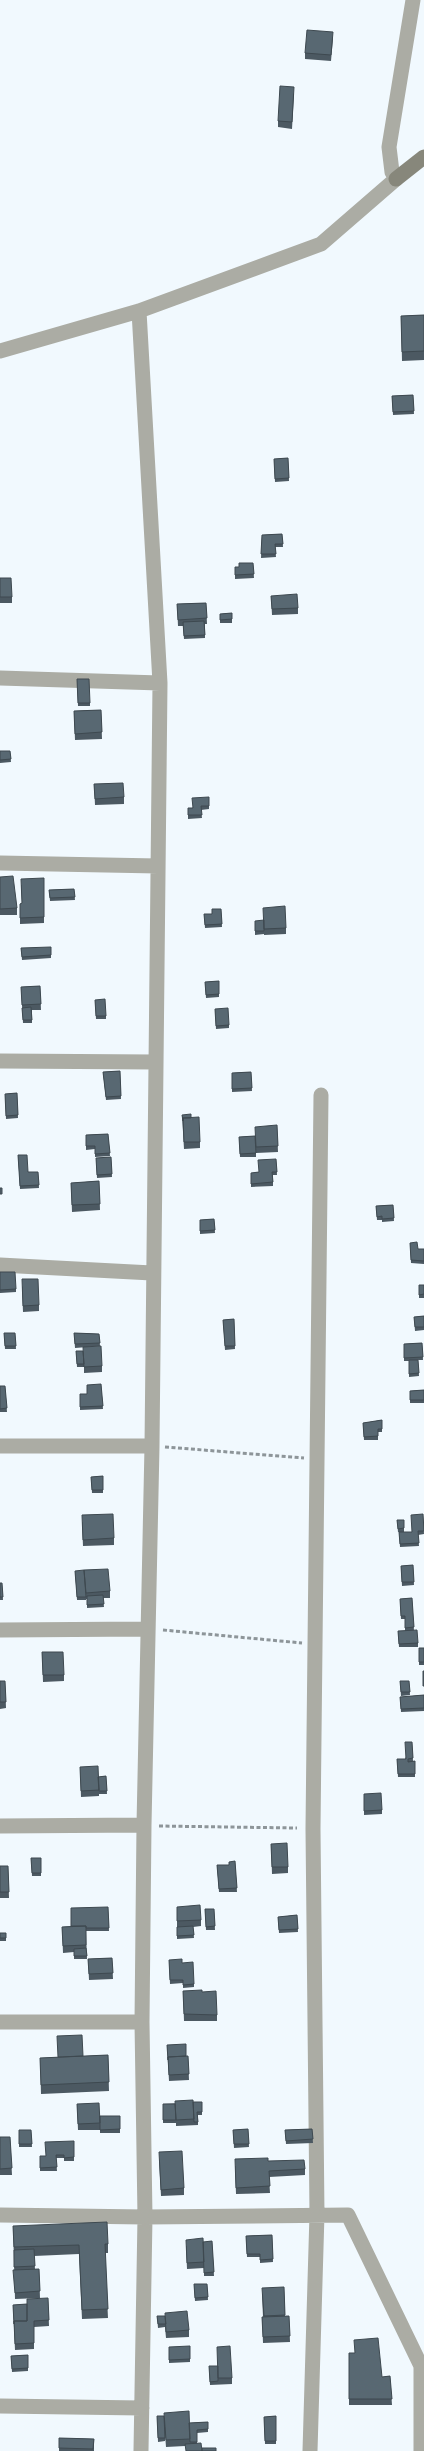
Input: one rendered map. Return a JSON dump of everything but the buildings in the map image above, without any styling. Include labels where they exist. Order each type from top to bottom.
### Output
[{"type":"street","points":[[396,179],[392,172],[389,147],[413,0]]},
{"type":"street","points":[[0,351],[138,311],[322,244],[424,157]]},
{"type":"street","points":[[138,311],[160,683],[152,1273],[152,1446],[144,1825],[142,2022],[145,2217],[141,2451]]},
{"type":"street","points":[[0,678],[160,683]]},
{"type":"street","points":[[0,863],[158,866]]},
{"type":"street","points":[[0,1061],[155,1062]]},
{"type":"street","points":[[310,2451],[318,2214],[313,1829],[321,1095]]},
{"type":"street","points":[[0,1265],[152,1273]]},
{"type":"street","points":[[0,1446],[152,1446]]},
{"type":"street","points":[[0,1630],[147,1629]]},
{"type":"street","points":[[0,1826],[144,1825]]},
{"type":"street","points":[[0,2022],[142,2022]]},
{"type":"street","points":[[0,2215],[145,2217],[348,2215],[423,2367],[422,2444]]},
{"type":"street","points":[[0,2406],[142,2408]]},
{"type":"path","points":[[152,1446],[317,1459]]},
{"type":"path","points":[[147,1629],[315,1644]]},
{"type":"path","points":[[144,1825],[313,1829]]}]
